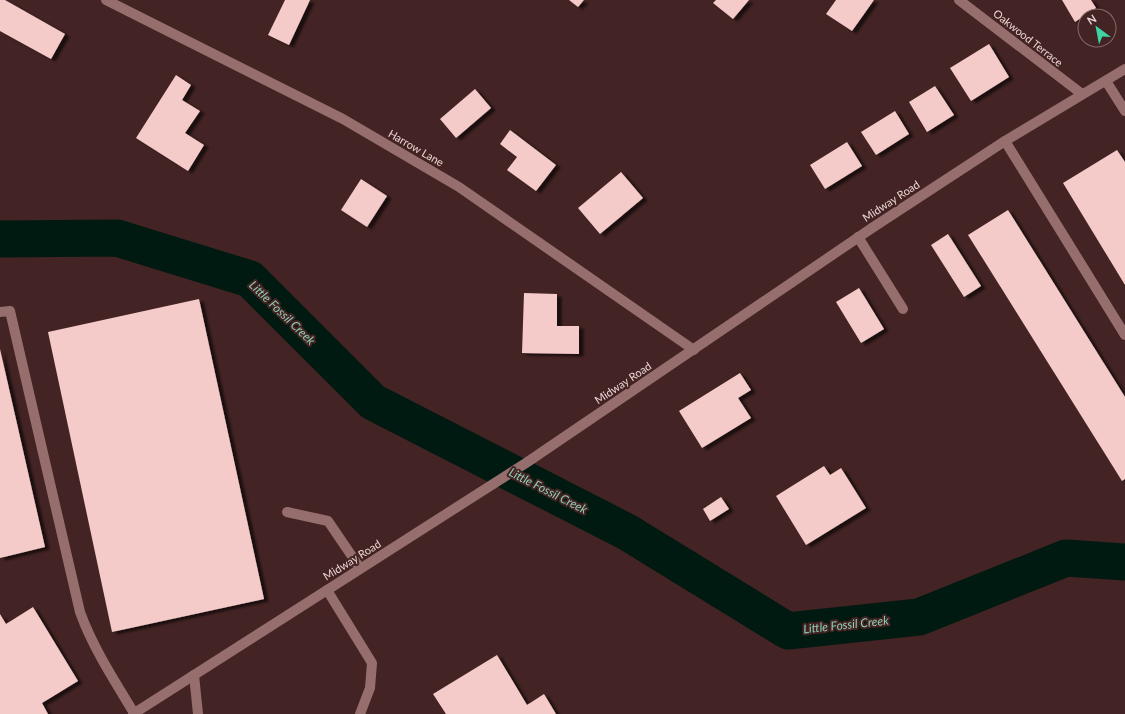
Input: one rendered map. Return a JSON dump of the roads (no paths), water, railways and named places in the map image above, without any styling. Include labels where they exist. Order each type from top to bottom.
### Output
[{"type":"main road","name":"Harrow Lane","points":[[106,0],[342,119],[459,187],[694,350]]},
{"type":"main road","name":"Oakwood Terrace","points":[[959,0],[1082,94]]},
{"type":"main road","name":"Midway Road","points":[[134,714],[526,463],[858,237],[1005,141],[1125,69]]},
{"type":"main road","points":[[1106,81],[1125,111]]},
{"type":"main road","points":[[1005,141],[1125,335]]},
{"type":"main road","points":[[858,237],[903,308]]},
{"type":"main road","points":[[0,312],[10,311],[80,612],[96,649],[134,714]]},
{"type":"main road","points":[[287,512],[328,521],[360,568]]},
{"type":"main road","points":[[327,590],[372,663],[370,688],[360,714]]},
{"type":"main road","points":[[194,675],[198,714]]},
{"type":"waterway","name":"Little Fossil Creek","points":[[0,239],[117,238],[250,279],[373,402],[627,532],[788,631],[919,617],[1066,558],[1125,562]]}]
